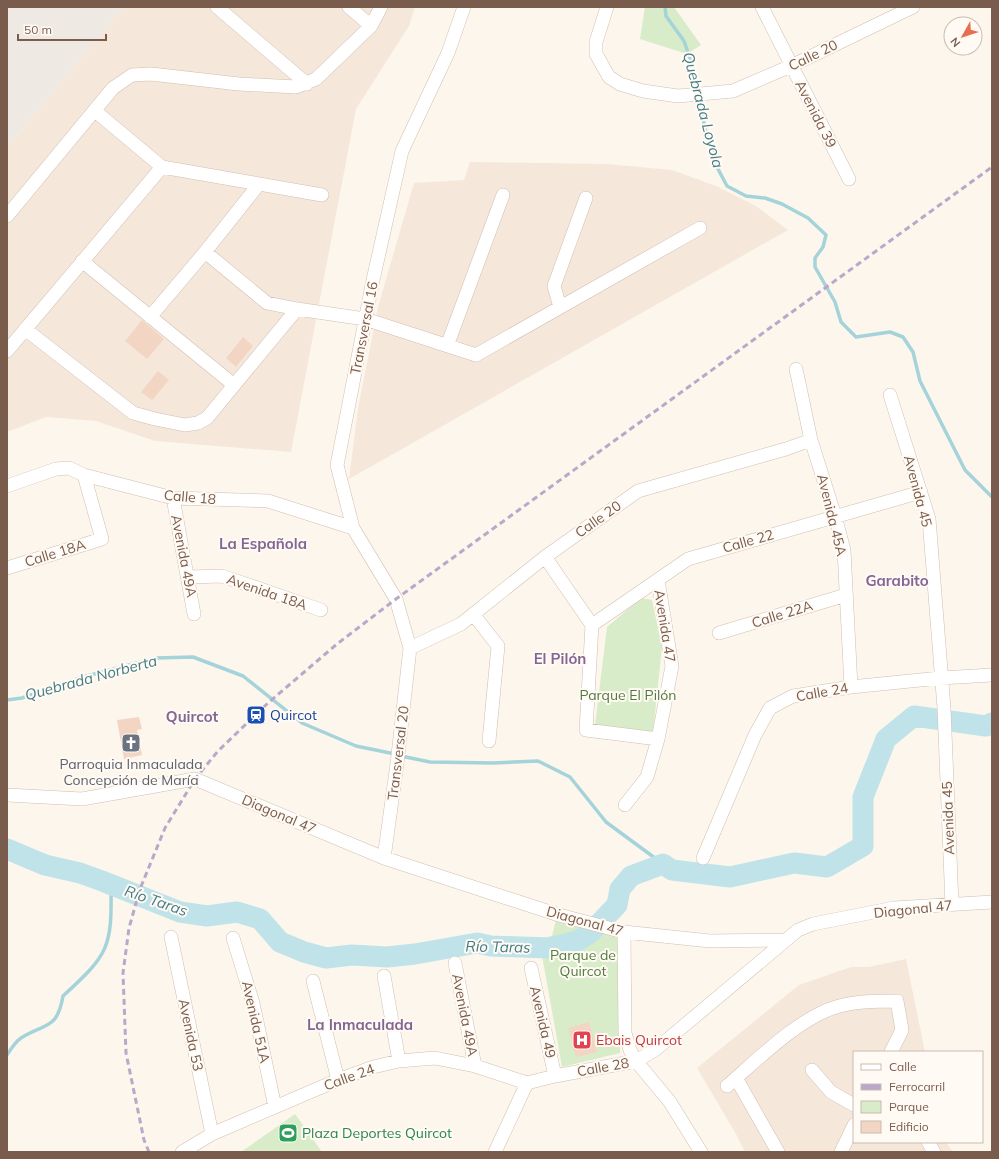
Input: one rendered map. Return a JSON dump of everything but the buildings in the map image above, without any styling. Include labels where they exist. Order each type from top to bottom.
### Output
[{"type":"street","points":[[217,7],[307,84]]},
{"type":"street","points":[[349,7],[371,26]]},
{"type":"street","points":[[7,216],[113,88],[132,75],[151,74],[246,85],[296,87],[307,84],[316,79],[371,26],[381,7]]},
{"type":"street","name":"Transversal 16","points":[[410,648],[396,599],[353,528],[337,465],[402,151],[448,53],[464,7]]},
{"type":"street","name":"Calle 20","points":[[607,7],[596,42],[596,54],[601,66],[620,84],[643,91],[678,96],[733,91],[791,66],[913,7]]},
{"type":"street","name":"Avenida 39","points":[[762,7],[849,179]]},
{"type":"street","points":[[95,110],[162,166],[322,195]]},
{"type":"street","points":[[7,350],[162,166]]},
{"type":"street","points":[[150,317],[205,252],[259,184]]},
{"type":"street","points":[[447,346],[503,195]]},
{"type":"street","points":[[560,308],[554,286],[586,198]]},
{"type":"street","points":[[205,252],[267,303],[366,319],[476,356],[700,228]]},
{"type":"street","points":[[82,262],[234,385]]},
{"type":"street","points":[[25,329],[132,413],[155,420],[185,425],[198,423],[206,418],[297,309]]},
{"type":"street","name":"Avenida 45A","points":[[796,369],[811,440],[844,550],[851,687]]},
{"type":"street","name":"Avenida 45","points":[[890,395],[929,519],[940,678],[944,708],[952,905]]},
{"type":"street","name":"Calle 20","points":[[410,648],[461,624],[545,557],[638,491],[811,440]]},
{"type":"street","name":"Calle 18","points":[[7,486],[56,469],[69,468],[84,475],[173,498],[268,501],[353,528]]},
{"type":"street","name":"Calle 18A","points":[[7,568],[102,539],[84,475]]},
{"type":"street","name":"Calle 22","points":[[592,625],[688,559],[921,492]]},
{"type":"street","name":"Avenida 49A","points":[[173,498],[189,577],[194,614]]},
{"type":"street","points":[[545,557],[592,625],[586,730],[658,739]]},
{"type":"street","name":"Avenida 18A","points":[[189,577],[222,576],[321,610]]},
{"type":"street","name":"Avenida 47","points":[[625,805],[647,777],[658,739],[672,666],[658,580]]},
{"type":"street","name":"Calle 22A","points":[[719,633],[846,595]]},
{"type":"street","points":[[473,614],[498,646],[489,740]]},
{"type":"street","name":"Transversal 20","points":[[384,858],[397,764],[410,648]]},
{"type":"street","name":"Calle 24","points":[[703,858],[755,735],[770,708],[793,696],[851,687],[940,678],[992,675]]},
{"type":"street","name":"Diagonal 47","points":[[7,794],[82,799],[195,779],[384,858],[559,915],[624,932],[710,941],[785,940],[798,930],[813,924],[894,908],[992,902]]},
{"type":"street","points":[[624,932],[625,1033],[630,1050],[636,1061],[670,1102],[702,1152]]},
{"type":"street","name":"Avenida 53","points":[[171,937],[212,1134]]},
{"type":"street","name":"Avenida 51A","points":[[233,938],[253,1003],[275,1107]]},
{"type":"street","name":"Calle 28","points":[[527,1083],[555,1076],[636,1061],[655,1050],[785,940]]},
{"type":"street","name":"Avenida 49A","points":[[455,963],[476,1066]]},
{"type":"street","name":"Avenida 49","points":[[531,968],[555,1076]]},
{"type":"street","points":[[384,976],[399,1061]]},
{"type":"street","points":[[313,981],[338,1080]]},
{"type":"street","points":[[778,1152],[731,1082],[804,1023],[836,1008],[868,1001],[897,1001],[902,1030],[892,1051]]},
{"type":"street","name":"Calle 24","points":[[182,1152],[212,1134],[338,1080],[373,1067],[399,1061],[435,1058],[476,1066],[527,1083]]},
{"type":"street","points":[[812,1070],[830,1092],[853,1104]]},
{"type":"street","points":[[495,1152],[527,1083]]},
{"type":"street","points":[[841,1152],[853,1127]]},
{"type":"street","points":[[929,1143],[934,1152]]},
{"type":"shaded area","points":[[7,7],[124,7],[7,147]]},
{"type":"shaded area","points":[[124,7],[415,7],[409,26],[356,109],[291,452],[155,441],[96,421],[46,417],[7,432],[7,147]]},
{"type":"shaded area","points":[[470,162],[607,164],[672,170],[716,186],[756,206],[788,230],[349,479],[358,408],[378,307],[414,183],[464,180]]},
{"type":"shaded area","points":[[906,959],[925,1051],[853,1051],[853,1143],[947,1143],[953,1152],[745,1152],[697,1068],[799,985],[851,967],[869,967]]},
{"type":"green space","points":[[645,7],[674,7],[701,45],[687,54],[640,39]]},
{"type":"green space","name":"Parque El Pilón","points":[[641,598],[652,600],[662,647],[653,733],[595,725],[607,627]]},
{"type":"green space","name":"Parque de Quircot","points":[[556,920],[624,932],[620,1053],[562,1067],[539,939],[552,936]]},
{"type":"green space","name":"Plaza Deportes Quircot","points":[[295,1114],[322,1152],[241,1152]]},
{"type":"waterway","name":"Quebrada Loyola","points":[[665,7],[666,16],[684,41],[692,64],[705,128],[718,169],[727,186],[746,196],[765,198],[782,204],[808,218],[826,235],[823,247],[815,258],[815,267],[835,302],[841,322],[856,337],[890,332],[903,337],[913,352],[920,381],[965,470],[992,497]]},
{"type":"waterway","name":"Quebrada Norberta","points":[[7,700],[22,698],[83,677],[156,658],[193,657],[243,676],[302,723],[356,746],[395,754]]},
{"type":"waterway","name":"Río Taras","points":[[7,849],[45,865],[80,873],[102,881],[180,912],[207,916],[237,912],[260,919],[280,942],[304,952],[326,958],[352,955],[387,957],[415,954],[477,943],[491,946],[549,948],[579,940],[590,933],[617,905],[620,889],[631,876],[663,864],[672,870],[730,877],[794,863],[827,867],[863,846],[863,797],[886,739],[914,716],[986,726],[992,723]]},
{"type":"waterway","name":"Quebrada Norberta","points":[[401,756],[430,762],[493,763],[538,761],[570,777],[606,822],[663,864]]},
{"type":"waterway","points":[[7,1055],[21,1038],[53,1021],[57,1015],[63,996],[90,970],[99,959],[105,948],[108,937],[111,906],[111,885]]},
{"type":"railway","points":[[149,1152],[144,1140],[126,1053],[123,973],[129,928],[140,889],[165,828],[195,779],[218,751],[268,703],[337,644],[396,599],[992,167]]},
{"type":"place","name":"Quircot","points":[[256,715]]},
{"type":"place","name":"Parroquia Inmaculada Concepción de María","points":[[131,743]]},
{"type":"place","name":"Ebais Quircot","points":[[582,1040]]},
{"type":"place","name":"Plaza Deportes Quircot","points":[[288,1133]]},
{"type":"district","name":"La Española","points":[[263,544]]},
{"type":"district","name":"Garabito","points":[[897,581]]},
{"type":"district","name":"El Pilón","points":[[560,659]]},
{"type":"district","name":"Quircot","points":[[192,717]]},
{"type":"district","name":"La Inmaculada","points":[[360,1025]]}]
